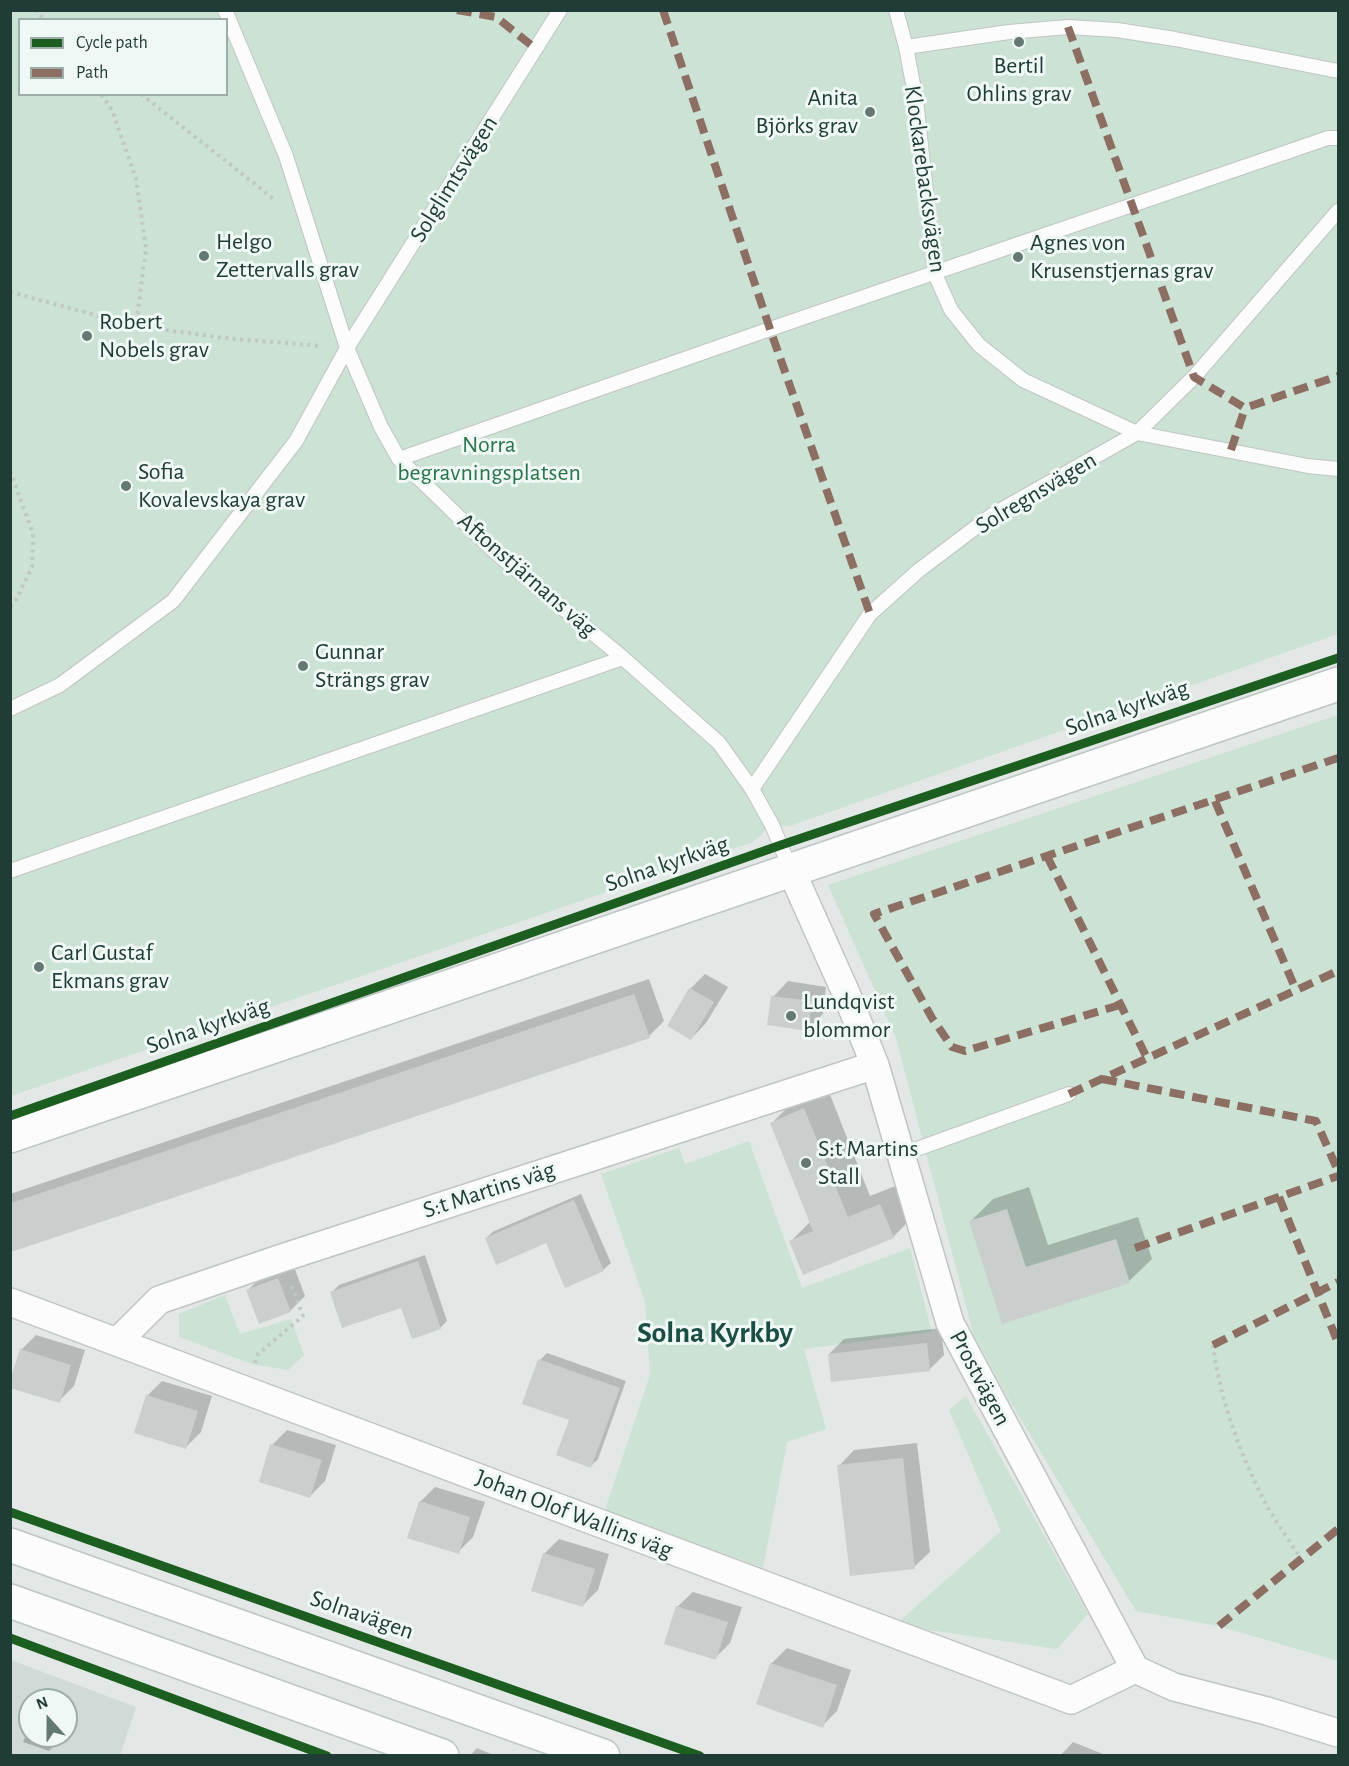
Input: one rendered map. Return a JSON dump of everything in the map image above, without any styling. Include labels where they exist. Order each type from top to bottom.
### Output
[{"type":"street","name":"Solna kyrkväg","points":[[10,1136],[1338,684]]},
{"type":"street","name":"Prostvägen","points":[[791,870],[846,993],[875,1065],[903,1154],[950,1323],[1135,1669]]},
{"type":"street","name":"S:t Martins väg","points":[[118,1341],[159,1300],[875,1065]]},
{"type":"street","name":"Johan Olof Wallins väg","points":[[10,1302],[1071,1700],[1135,1669]]},
{"type":"street","points":[[10,1545],[603,1755]]},
{"type":"street","points":[[10,1601],[442,1755]]},
{"type":"street","points":[[1135,1669],[1174,1688],[1267,1711],[1338,1733]]},
{"type":"lane","name":"Aftonstjärnans väg","points":[[225,10],[286,156],[306,225],[347,348],[381,427],[399,459],[495,552],[623,658],[719,743],[752,789],[772,825],[791,870]]},
{"type":"lane","name":"Solglimtsvägen","points":[[10,709],[60,685],[172,601],[296,441],[347,348],[560,10]]},
{"type":"lane","name":"Klockarebacksvägen","points":[[896,10],[916,100],[935,274],[951,310],[979,345],[1023,380],[1137,433],[1308,466],[1338,469]]},
{"type":"lane","points":[[906,47],[1068,27],[1117,30],[1338,71]]},
{"type":"lane","points":[[399,459],[1329,138],[1338,138]]},
{"type":"lane","name":"Solregnsvägen","points":[[752,789],[870,614],[918,571],[992,515],[1137,433],[1194,377],[1338,211]]},
{"type":"lane","points":[[10,871],[623,658]]},
{"type":"lane","points":[[903,1154],[1069,1094]]},
{"type":"path","points":[[102,96],[112,110],[138,191],[146,249],[136,326]]},
{"type":"path","points":[[144,96],[306,225]]},
{"type":"path","points":[[10,292],[136,326],[224,338],[347,348]]},
{"type":"path","points":[[10,471],[33,533],[32,567],[14,604],[10,606]]},
{"type":"path","points":[[246,1390],[258,1354],[303,1316],[282,1258]]},
{"type":"path","points":[[1213,1345],[1217,1376],[1247,1465],[1267,1506],[1301,1559]]},
{"type":"shaded area","points":[[11,1660],[136,1707],[120,1755],[11,1755]]},
{"type":"green space","name":"Norra begravningsplatsen","points":[[10,11],[1338,11],[1338,634],[790,826],[772,825],[753,842],[11,1096]]},
{"type":"green space","points":[[1338,715],[1338,1661],[1219,1626],[1136,1611],[1004,1391],[973,1333],[896,1038],[828,885]]},
{"type":"green space","points":[[749,1141],[802,1288],[910,1248],[932,1332],[804,1349],[826,1429],[787,1442],[763,1568],[605,1510],[650,1375],[645,1302],[601,1174],[679,1148],[685,1164]]},
{"type":"green space","points":[[225,1295],[240,1334],[291,1319],[304,1355],[288,1370],[252,1364],[179,1337],[179,1314]]},
{"type":"green space","points":[[966,1396],[1088,1614],[1057,1649],[895,1625],[1001,1531],[949,1410]]},
{"type":"building","points":[[689,988],[714,1002],[691,1040],[667,1026]]},
{"type":"building","points":[[634,994],[650,1038],[11,1252],[11,1203]]},
{"type":"building","points":[[771,996],[812,1001],[808,1031],[767,1025]]},
{"type":"building","name":"S:t Martins Stall","points":[[804,1108],[848,1217],[880,1204],[894,1238],[803,1275],[789,1241],[813,1231],[770,1123]]},
{"type":"building","points":[[574,1200],[604,1271],[565,1288],[546,1243],[496,1265],[485,1238]]},
{"type":"building","points":[[1007,1209],[1026,1267],[1116,1239],[1130,1283],[1002,1324],[969,1221]]},
{"type":"building","points":[[418,1261],[441,1329],[412,1339],[401,1308],[342,1328],[330,1292]]},
{"type":"building","points":[[278,1278],[291,1312],[259,1324],[246,1290]]},
{"type":"building","points":[[927,1343],[930,1371],[831,1382],[828,1354]]},
{"type":"building","points":[[20,1349],[71,1365],[60,1403],[10,1388],[10,1380]]},
{"type":"building","points":[[538,1359],[620,1388],[591,1468],[556,1455],[569,1420],[522,1404]]},
{"type":"building","points":[[146,1395],[198,1411],[186,1449],[134,1433]]},
{"type":"building","points":[[270,1444],[322,1460],[310,1498],[259,1482]]},
{"type":"building","points":[[903,1458],[915,1569],[850,1576],[837,1465]]},
{"type":"building","points":[[419,1501],[470,1517],[459,1554],[407,1538]]},
{"type":"building","points":[[543,1553],[595,1569],[583,1607],[531,1591]]},
{"type":"building","points":[[676,1606],[728,1622],[716,1660],[664,1644]]},
{"type":"building","points":[[770,1663],[837,1685],[823,1728],[756,1704]]},
{"type":"marked path","points":[[457,10],[496,17],[536,49]]},
{"type":"marked path","points":[[663,10],[770,329],[870,614]]},
{"type":"marked path","points":[[1068,27],[1194,377],[1245,408],[1338,376]]},
{"type":"marked path","points":[[1231,450],[1245,408]]},
{"type":"marked path","points":[[1120,1005],[965,1051],[952,1047],[932,1018],[874,914],[1338,758]]},
{"type":"marked path","points":[[1215,801],[1296,990]]},
{"type":"marked path","points":[[1047,856],[1147,1058]]},
{"type":"marked path","points":[[1069,1094],[1338,971]]},
{"type":"marked path","points":[[1102,1079],[1316,1121],[1338,1171]]},
{"type":"marked path","points":[[1135,1248],[1338,1176]]},
{"type":"marked path","points":[[1279,1197],[1338,1343]]},
{"type":"marked path","points":[[1213,1345],[1338,1282]]},
{"type":"marked path","points":[[1219,1626],[1338,1529]]},
{"type":"cycle path","points":[[10,1116],[781,845],[1338,658]]},
{"type":"cycle path","name":"Solnavägen","points":[[10,1512],[700,1756]]},
{"type":"cycle path","points":[[10,1638],[327,1756]]},
{"type":"place","name":"Bertil Ohlins grav","points":[[1019,42]]},
{"type":"place","name":"Anita Björks grav","points":[[870,112]]},
{"type":"place","name":"Helgo Zettervalls grav","points":[[204,256]]},
{"type":"place","name":"Agnes von Krusenstjernas grav","points":[[1018,257]]},
{"type":"place","name":"Robert Nobels grav","points":[[87,336]]},
{"type":"place","name":"Sofia Kovalevskaya grav","points":[[126,486]]},
{"type":"place","name":"Gunnar Strängs grav","points":[[303,666]]},
{"type":"place","name":"Carl Gustaf Ekmans grav","points":[[39,967]]},
{"type":"place","name":"Lundqvist blommor","points":[[791,1016]]},
{"type":"place","name":"S:t Martins Stall","points":[[806,1163]]},
{"type":"district","name":"Solna Kyrkby","points":[[715,1333]]}]
